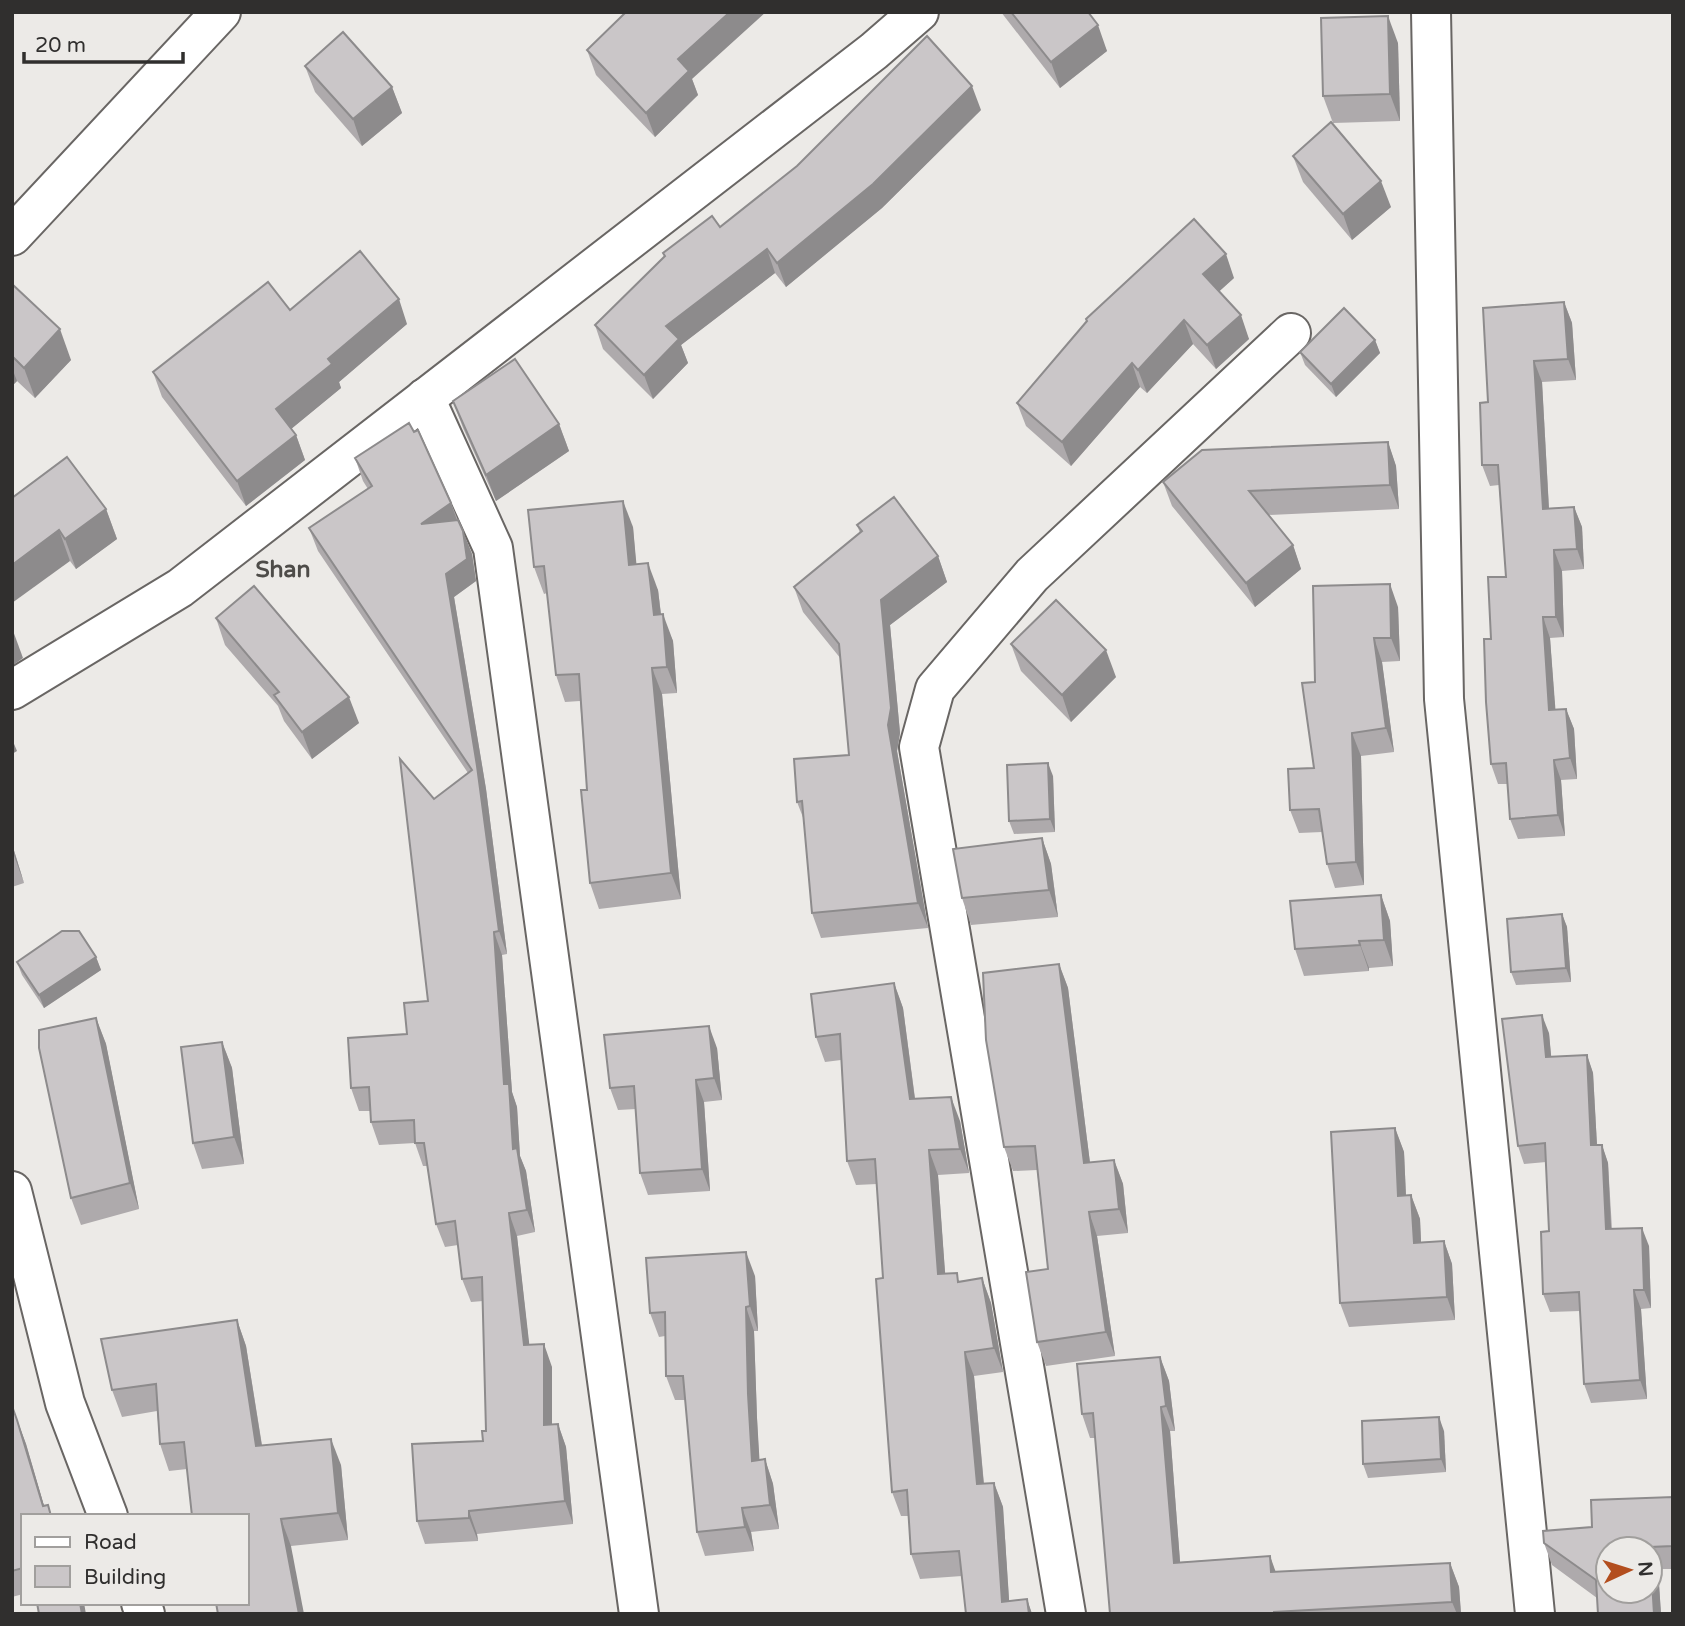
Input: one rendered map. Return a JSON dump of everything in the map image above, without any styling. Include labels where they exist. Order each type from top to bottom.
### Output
[{"type":"street","points":[[12,236],[221,12]]},
{"type":"street","points":[[12,690],[180,588],[874,51],[919,12]]},
{"type":"street","points":[[1431,12],[1444,699],[1535,1614]]},
{"type":"street","points":[[1066,1614],[919,747],[935,689],[1032,575],[1291,333]]},
{"type":"street","points":[[425,398],[493,548],[639,1614]]},
{"type":"street","points":[[12,1191],[65,1403],[107,1514]]},
{"type":"building","points":[[626,12],[730,12],[678,59],[689,71],[646,113],[587,50]]},
{"type":"building","points":[[1011,12],[1088,12],[1098,25],[1051,62]]},
{"type":"building","points":[[1388,16],[1390,94],[1323,96],[1321,18]]},
{"type":"building","points":[[343,32],[392,87],[353,119],[305,66]]},
{"type":"building","points":[[927,36],[972,86],[873,184],[777,263],[767,249],[666,326],[679,339],[644,375],[595,325],[665,256],[663,253],[712,216],[720,227],[797,166]]},
{"type":"building","points":[[1331,122],[1381,181],[1343,214],[1293,156]]},
{"type":"building","points":[[1194,219],[1226,254],[1203,274],[1241,315],[1207,345],[1184,320],[1138,370],[1132,363],[1062,442],[1017,403],[1086,319]]},
{"type":"building","points":[[360,251],[399,299],[328,359],[332,364],[276,409],[296,435],[237,481],[153,372],[268,282],[290,310]]},
{"type":"building","points":[[12,284],[60,329],[24,368],[12,356]]},
{"type":"building","points":[[1564,302],[1568,359],[1534,361],[1543,509],[1574,507],[1577,549],[1554,550],[1556,617],[1543,617],[1549,710],[1566,709],[1570,758],[1554,760],[1558,815],[1510,819],[1506,763],[1491,764],[1486,702],[1484,639],[1491,639],[1488,577],[1506,577],[1498,465],[1482,465],[1480,403],[1488,402],[1483,308]]},
{"type":"building","points":[[1344,308],[1375,340],[1331,384],[1300,352]]},
{"type":"building","points":[[515,359],[559,424],[486,475],[453,401]]},
{"type":"building","points":[[409,423],[414,432],[418,430],[451,503],[421,524],[458,520],[463,531],[467,559],[446,574],[477,766],[499,931],[494,932],[504,1084],[509,1084],[513,1149],[517,1148],[527,1210],[509,1213],[524,1345],[544,1344],[544,1425],[558,1424],[565,1501],[469,1511],[469,1518],[417,1521],[412,1444],[483,1441],[482,1431],[486,1431],[482,1277],[462,1279],[455,1221],[436,1224],[424,1143],[415,1143],[414,1120],[371,1122],[369,1087],[351,1088],[348,1038],[407,1034],[404,1003],[428,1001],[400,759],[434,799],[472,770],[309,528],[372,486],[355,458]]},
{"type":"building","points":[[1388,442],[1390,485],[1249,491],[1293,545],[1246,583],[1163,482],[1202,450]]},
{"type":"building","points":[[67,457],[106,509],[65,539],[59,530],[12,565],[12,498]]},
{"type":"building","points":[[894,497],[938,556],[881,600],[891,708],[888,725],[918,903],[812,913],[802,801],[797,802],[794,759],[849,755],[839,644],[794,587],[862,531],[857,525]]},
{"type":"building","points":[[623,501],[629,565],[648,563],[654,615],[663,614],[667,667],[652,668],[671,873],[590,883],[581,790],[587,790],[579,674],[556,675],[544,566],[534,567],[528,510]]},
{"type":"building","points":[[1390,584],[1391,638],[1374,638],[1386,728],[1352,733],[1356,862],[1327,864],[1319,809],[1290,810],[1288,769],[1314,768],[1302,683],[1315,682],[1313,586]]},
{"type":"building","points":[[254,586],[349,697],[302,732],[274,695],[279,692],[216,618]]},
{"type":"building","points":[[1056,600],[1106,650],[1062,695],[1011,644]]},
{"type":"building","points":[[1048,763],[1050,819],[1009,821],[1007,765]]},
{"type":"building","points":[[1042,838],[1049,890],[962,898],[953,849]]},
{"type":"building","points":[[1381,895],[1384,940],[1359,941],[1360,945],[1295,949],[1290,901]]},
{"type":"building","points":[[1562,914],[1566,968],[1511,972],[1507,919]]},
{"type":"building","points":[[62,931],[79,931],[96,957],[39,995],[17,962]]},
{"type":"building","points":[[1059,964],[1084,1163],[1114,1160],[1119,1209],[1089,1212],[1106,1332],[1037,1342],[1026,1272],[1048,1269],[1035,1146],[1004,1147],[986,1040],[983,973]]},
{"type":"building","points":[[894,983],[910,1099],[951,1097],[960,1149],[929,1150],[938,1274],[957,1273],[958,1282],[982,1278],[994,1348],[965,1352],[977,1484],[994,1483],[1002,1602],[1027,1599],[1029,1614],[966,1614],[959,1551],[911,1554],[907,1490],[892,1492],[876,1279],[883,1278],[875,1159],[847,1161],[840,1034],[816,1037],[811,994]]},
{"type":"building","points":[[1542,1015],[1546,1057],[1587,1055],[1591,1145],[1602,1145],[1606,1229],[1642,1228],[1644,1290],[1634,1290],[1640,1380],[1584,1384],[1579,1292],[1543,1294],[1541,1232],[1549,1231],[1545,1143],[1518,1146],[1502,1019]]},
{"type":"building","points":[[96,1018],[130,1183],[71,1198],[39,1048],[39,1030]]},
{"type":"building","points":[[709,1026],[714,1078],[696,1080],[702,1169],[640,1173],[634,1086],[610,1088],[604,1035]]},
{"type":"building","points":[[222,1042],[234,1137],[193,1143],[181,1047]]},
{"type":"building","points":[[1395,1128],[1398,1196],[1411,1195],[1414,1243],[1444,1241],[1447,1297],[1340,1303],[1331,1132]]},
{"type":"building","points":[[746,1252],[750,1306],[746,1307],[752,1461],[765,1459],[770,1505],[742,1508],[745,1527],[697,1532],[683,1376],[666,1376],[665,1312],[650,1313],[646,1258]]},
{"type":"building","points":[[237,1320],[256,1446],[331,1439],[338,1513],[281,1519],[299,1614],[218,1614],[216,1605],[248,1605],[248,1514],[192,1514],[184,1442],[160,1444],[156,1384],[112,1390],[101,1339]]},
{"type":"building","points":[[1160,1357],[1166,1406],[1161,1407],[1174,1563],[1270,1556],[1271,1572],[1450,1563],[1452,1602],[1274,1614],[1110,1614],[1093,1413],[1082,1414],[1077,1364]]},
{"type":"building","points":[[12,1406],[43,1506],[48,1505],[50,1514],[21,1514],[21,1569],[12,1571]]},
{"type":"building","points":[[1439,1417],[1441,1459],[1363,1464],[1362,1421]]},
{"type":"building","points":[[1673,1497],[1673,1546],[1664,1546],[1664,1535],[1594,1535],[1594,1579],[1544,1543],[1543,1531],[1592,1527],[1591,1500]]},
{"type":"building","points":[[37,1605],[80,1605],[82,1614],[39,1614]]},
{"type":"building","points":[[1597,1605],[1653,1605],[1654,1614],[1598,1614]]},
{"type":"district","name":"Shan","points":[[283,569]]}]
